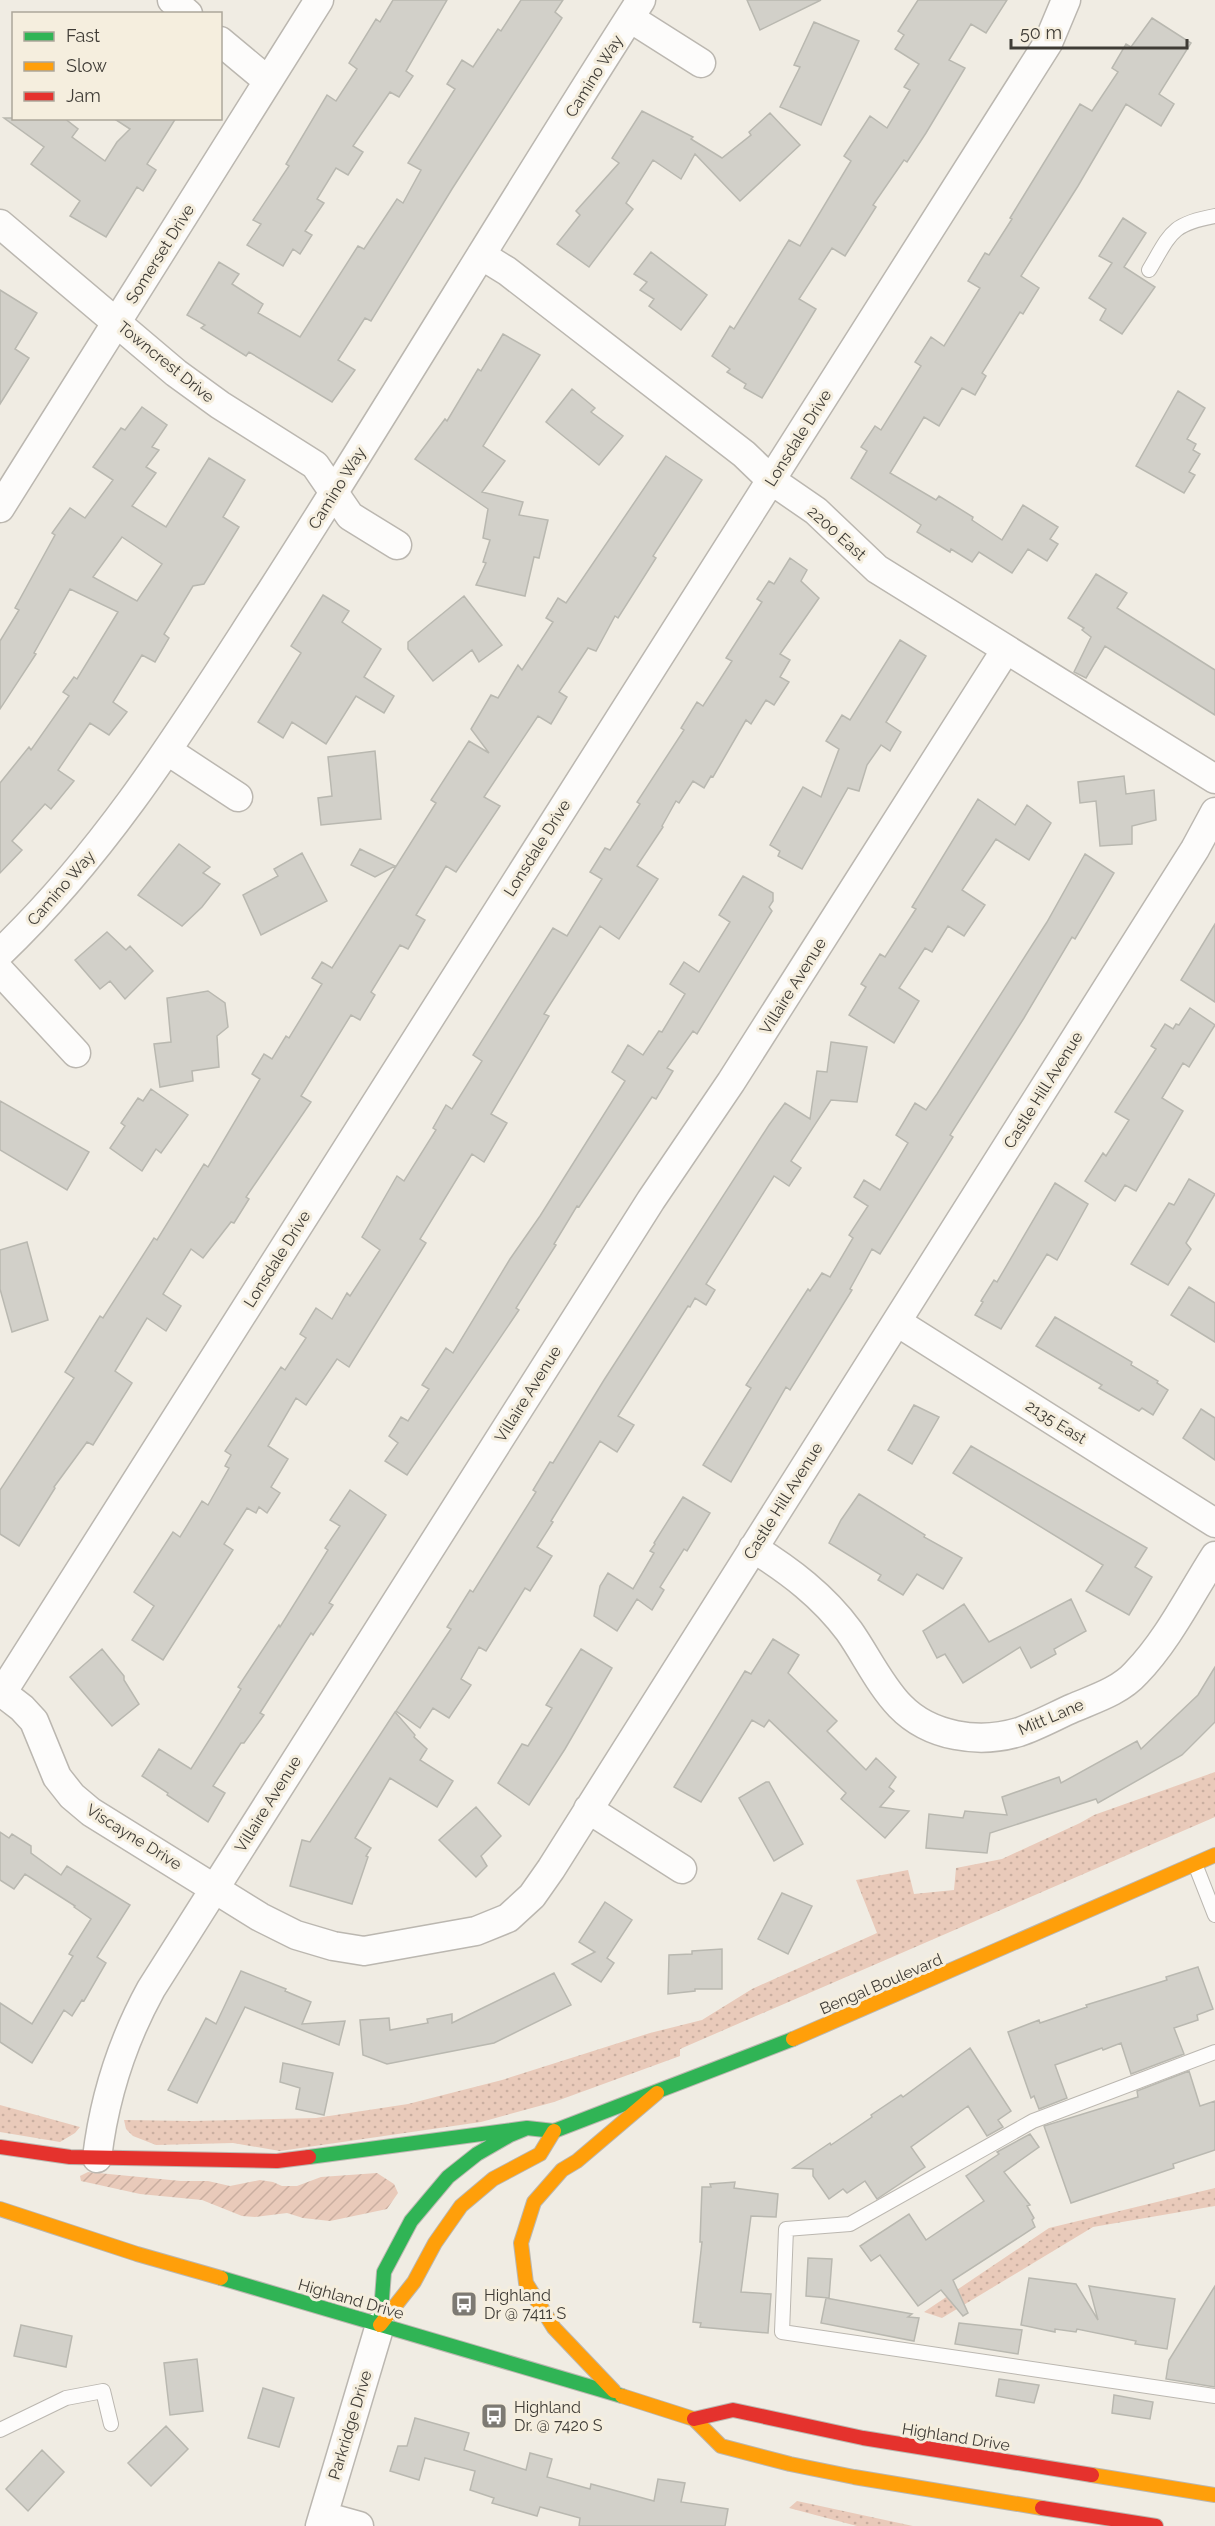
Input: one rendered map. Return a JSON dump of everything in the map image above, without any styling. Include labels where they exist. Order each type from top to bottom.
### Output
[{"type":"main road","name":"Bengal Boulevard","points":[[0,2148],[70,2157],[277,2161],[527,2128],[554,2131],[816,2030],[1215,1855]]},
{"type":"main road","points":[[615,2393],[554,2328],[534,2297],[526,2283],[521,2243],[534,2202],[562,2170],[577,2161],[657,2093]]},
{"type":"main road","points":[[380,2325],[384,2272],[399,2240],[422,2205],[448,2177],[477,2154],[527,2128]]},
{"type":"main road","points":[[380,2325],[414,2282],[435,2243],[462,2206],[493,2179],[540,2154],[554,2131]]},
{"type":"main road","name":"Highland Drive","points":[[0,2210],[127,2251],[615,2393],[694,2419],[721,2446],[790,2464],[921,2489],[1156,2526]]},
{"type":"main road","name":"Highland Drive","points":[[694,2419],[733,2410],[797,2426],[874,2440],[1215,2495]]},
{"type":"street","points":[[172,0],[186,12]]},
{"type":"street","name":"Somerset Drive","points":[[0,508],[319,0]]},
{"type":"street","name":"Lonsdale Drive","points":[[1,1692],[1048,44],[1066,0]]},
{"type":"street","points":[[636,9],[700,63]]},
{"type":"street","name":"Camino Way","points":[[0,953],[42,914],[130,805],[168,751],[334,493],[636,9]]},
{"type":"street","points":[[222,43],[268,81]]},
{"type":"street","name":"Towncrest Drive","points":[[0,224],[184,379],[315,465],[351,516],[397,545]]},
{"type":"street","name":"2200 East","points":[[481,255],[526,285],[744,454],[771,480],[816,511],[877,569],[1005,651],[1215,779]]},
{"type":"street","name":"Villaire Avenue","points":[[97,2157],[101,2126],[135,2019],[215,1888],[651,1200],[731,1082],[1005,651]]},
{"type":"street","points":[[168,751],[238,797]]},
{"type":"street","name":"Castle Hill Avenue","points":[[215,1888],[260,1917],[296,1935],[333,1946],[364,1951],[476,1931],[508,1918],[532,1896],[897,1322],[1195,849],[1215,812]]},
{"type":"street","points":[[0,971],[76,1053]]},
{"type":"street","name":"2135 East","points":[[897,1322],[1215,1523]]},
{"type":"street","name":"Mitt Lane","points":[[753,1548],[801,1580],[827,1604],[849,1631],[883,1685],[901,1707],[918,1721],[949,1734],[982,1739],[1018,1732],[1113,1690],[1135,1674],[1156,1648],[1215,1556]]},
{"type":"street","name":"Viscayne Drive","points":[[1,1692],[22,1708],[34,1721],[57,1777],[72,1796],[92,1812],[215,1888]]},
{"type":"street","points":[[588,1809],[682,1869]]},
{"type":"street","name":"Parkridge Drive","points":[[322,2521],[380,2325]]},
{"type":"street","points":[[322,2521],[359,2526]]},
{"type":"lane","points":[[1149,270],[1172,232],[1184,223],[1215,216]]},
{"type":"lane","points":[[1195,1864],[1215,1915]]},
{"type":"lane","points":[[1215,2052],[1033,2121],[850,2224],[786,2229],[782,2332],[1215,2396]]},
{"type":"lane","points":[[0,2430],[66,2398],[103,2391],[111,2424]]},
{"type":"shaded area","points":[[1215,1772],[1215,1817],[680,2049],[680,2056],[554,2102],[481,2122],[280,2151],[233,2143],[156,2145],[133,2136],[126,2129],[124,2120],[316,2118],[408,2104],[502,2080],[650,2033],[702,2020],[752,1989],[877,1933],[856,1880],[908,1870],[914,1894],[954,1890],[956,1868],[1002,1859],[1094,1815]]},
{"type":"shaded area","points":[[0,2105],[80,2127],[60,2142],[0,2132]]},
{"type":"shaded area","points":[[88,2172],[181,2181],[208,2181],[230,2186],[260,2180],[282,2186],[297,2186],[321,2177],[377,2173],[394,2184],[398,2193],[387,2209],[330,2221],[303,2218],[287,2213],[255,2217],[242,2216],[202,2200],[140,2194],[81,2181],[80,2176]]},
{"type":"shaded area","points":[[1215,2188],[1215,2206],[1093,2227],[942,2318],[924,2312],[1049,2228]]},
{"type":"shaded area","points":[[797,2501],[913,2526],[857,2526],[789,2508]]},
{"type":"building","points":[[393,0],[447,0],[406,71],[413,76],[399,97],[390,92],[353,146],[363,152],[348,175],[336,168],[317,199],[324,203],[305,231],[312,235],[300,254],[293,249],[283,266],[247,245],[261,224],[253,220],[289,166],[286,164],[327,95],[336,101],[357,69],[349,63],[376,19],[380,22]]},
{"type":"building","points":[[521,0],[563,0],[555,12],[562,18],[452,189],[371,321],[365,318],[338,360],[355,370],[332,402],[249,352],[246,356],[201,328],[205,325],[187,315],[219,262],[239,274],[232,284],[263,304],[258,313],[300,337],[358,246],[364,249],[397,199],[403,203],[421,170],[408,163],[455,89],[447,84],[462,60],[473,67],[498,29],[501,31]]},
{"type":"building","points":[[747,0],[821,0],[760,30]]},
{"type":"building","points":[[918,0],[1007,0],[986,33],[971,24],[949,60],[965,68],[926,133],[907,162],[904,160],[873,205],[876,207],[845,256],[832,248],[799,299],[816,309],[762,398],[744,388],[746,384],[727,372],[730,369],[712,356],[730,326],[734,329],[789,240],[800,246],[851,161],[844,156],[870,116],[887,128],[910,90],[904,87],[919,64],[895,49],[904,35],[898,31]]},
{"type":"building","points":[[1152,18],[1191,43],[1159,94],[1174,104],[1161,126],[1126,104],[1021,276],[1039,288],[1023,314],[1020,312],[982,373],[986,376],[975,395],[962,388],[939,426],[924,417],[890,473],[936,500],[939,496],[973,517],[972,520],[1002,540],[1023,505],[1058,527],[1050,539],[1058,544],[1047,561],[1028,549],[1012,573],[979,552],[972,562],[917,532],[921,525],[851,478],[867,451],[861,447],[875,426],[881,430],[921,366],[915,362],[931,337],[944,346],[980,288],[968,281],[985,253],[989,255],[1012,219],[1010,218],[1080,104],[1092,111],[1118,72],[1112,68],[1126,44],[1131,47]]},
{"type":"building","points":[[814,22],[859,41],[821,125],[780,107],[800,67],[794,65]]},
{"type":"building","points":[[642,111],[693,137],[691,139],[722,158],[751,135],[749,132],[770,113],[800,145],[740,201],[695,154],[681,179],[653,160],[626,203],[633,209],[589,267],[557,244],[580,215],[576,211],[619,163],[612,158]]},
{"type":"building","points":[[4,118],[67,120],[78,129],[72,137],[105,161],[117,142],[130,129],[116,120],[175,120],[147,164],[156,170],[143,191],[137,187],[106,237],[70,216],[80,201],[31,164],[44,147]]},
{"type":"building","points":[[1123,218],[1146,233],[1124,267],[1155,287],[1122,334],[1100,320],[1106,309],[1089,298],[1112,263],[1099,256]]},
{"type":"building","points":[[651,252],[707,295],[681,330],[649,306],[654,299],[640,290],[647,282],[634,274]]},
{"type":"building","points":[[0,290],[37,313],[15,349],[29,358],[0,404]]},
{"type":"building","points":[[503,334],[540,355],[483,446],[505,461],[482,492],[523,502],[519,515],[548,520],[539,558],[534,557],[525,596],[476,585],[486,563],[483,562],[490,540],[483,538],[488,509],[415,459],[445,419],[447,421],[478,369],[481,371]]},
{"type":"building","points":[[572,389],[595,408],[591,412],[623,436],[599,465],[546,422]]},
{"type":"building","points":[[1178,391],[1205,408],[1187,439],[1196,444],[1193,450],[1200,454],[1189,472],[1195,475],[1184,493],[1136,466]]},
{"type":"building","points":[[142,407],[167,425],[152,447],[159,450],[146,467],[156,473],[132,506],[166,527],[209,458],[245,480],[223,517],[239,527],[204,584],[193,586],[164,634],[169,638],[155,662],[142,655],[113,702],[127,712],[109,735],[90,723],[58,770],[74,781],[51,809],[45,804],[12,841],[22,850],[0,873],[0,783],[29,747],[31,750],[69,696],[63,692],[74,677],[77,679],[118,612],[70,589],[34,653],[36,654],[0,709],[0,641],[19,610],[15,608],[55,535],[52,533],[70,508],[85,518],[113,480],[93,467],[121,428],[125,430]],"holes":[[[122,537],[162,564],[137,601],[93,577]]]},
{"type":"building","points":[[666,456],[702,480],[653,556],[656,558],[618,618],[615,616],[596,651],[588,648],[559,692],[567,697],[551,724],[538,716],[484,797],[500,806],[456,872],[446,866],[416,915],[425,920],[408,949],[400,945],[371,992],[375,995],[360,1020],[351,1015],[301,1096],[311,1102],[246,1197],[249,1199],[234,1223],[231,1222],[203,1258],[191,1249],[163,1294],[181,1306],[166,1331],[147,1318],[115,1371],[132,1383],[93,1445],[87,1442],[54,1487],[19,1546],[0,1534],[0,1490],[74,1378],[65,1372],[100,1316],[103,1318],[154,1238],[157,1240],[204,1164],[208,1167],[260,1079],[252,1074],[264,1054],[272,1059],[286,1036],[289,1038],[322,984],[312,978],[322,962],[332,968],[436,803],[431,800],[469,741],[489,753],[471,729],[491,695],[498,698],[518,665],[522,670],[553,622],[546,618],[558,598],[566,603]]},
{"type":"building","points":[[790,558],[807,570],[801,581],[819,598],[780,654],[790,660],[780,677],[789,682],[774,705],[766,700],[751,724],[746,720],[713,777],[711,776],[704,788],[693,781],[679,803],[676,801],[663,827],[637,866],[658,879],[619,939],[600,926],[544,1014],[549,1016],[491,1114],[507,1123],[484,1162],[472,1154],[420,1239],[426,1243],[349,1367],[337,1359],[306,1405],[296,1398],[268,1446],[288,1459],[271,1487],[280,1493],[267,1513],[259,1507],[256,1513],[247,1508],[224,1544],[233,1550],[163,1660],[132,1640],[154,1606],[134,1592],[173,1532],[180,1537],[202,1501],[208,1505],[229,1468],[225,1466],[231,1455],[225,1451],[281,1367],[285,1370],[306,1338],[300,1334],[316,1308],[332,1319],[347,1293],[350,1296],[380,1250],[362,1237],[397,1176],[404,1181],[436,1130],[433,1128],[446,1105],[452,1109],[482,1061],[473,1055],[553,928],[567,936],[602,879],[590,872],[605,848],[610,850],[640,804],[637,802],[684,730],[681,728],[697,702],[703,706],[732,661],[726,658],[762,602],[757,599],[769,581],[774,584]]},
{"type":"building","points":[[1096,574],[1127,593],[1117,608],[1215,670],[1215,715],[1105,646],[1086,678],[1074,672],[1091,637],[1082,630],[1084,628],[1068,618]]},
{"type":"building","points":[[323,595],[349,611],[342,622],[381,649],[364,677],[394,696],[384,713],[356,696],[326,744],[292,722],[283,738],[258,722],[301,653],[291,646]]},
{"type":"building","points":[[464,596],[502,645],[479,662],[472,650],[433,681],[408,649],[408,642]]},
{"type":"building","points":[[900,640],[926,656],[886,722],[901,732],[890,751],[881,745],[867,765],[859,791],[848,788],[802,869],[778,856],[780,851],[770,845],[803,787],[821,797],[839,749],[826,741],[842,715],[850,720]]},
{"type":"building","points":[[375,751],[381,819],[321,825],[318,798],[332,796],[328,757]]},
{"type":"building","points":[[1124,776],[1126,794],[1154,790],[1156,820],[1132,826],[1132,844],[1100,846],[1096,801],[1080,803],[1078,782]]},
{"type":"building","points":[[978,799],[1015,825],[1027,805],[1051,823],[1029,860],[996,839],[962,890],[985,905],[964,936],[948,926],[932,952],[925,948],[899,988],[919,1001],[894,1043],[849,1015],[866,987],[861,984],[880,954],[885,957],[916,909],[912,907]]},
{"type":"building","points":[[179,844],[210,867],[203,873],[220,884],[202,907],[182,926],[138,895]]},
{"type":"building","points":[[360,849],[395,866],[375,877],[351,865]]},
{"type":"building","points":[[302,853],[327,901],[261,935],[243,895],[278,876],[274,869]]},
{"type":"building","points":[[1085,854],[1114,873],[1075,939],[1072,937],[950,1135],[953,1137],[880,1254],[872,1249],[850,1289],[852,1290],[790,1390],[786,1387],[731,1482],[703,1465],[751,1388],[746,1385],[808,1289],[810,1291],[822,1273],[830,1277],[853,1238],[849,1235],[868,1206],[854,1197],[864,1180],[880,1190],[908,1143],[896,1135],[915,1103],[926,1110],[937,1094],[1047,922]]},
{"type":"building","points":[[743,876],[773,893],[773,901],[769,907],[772,911],[697,1034],[693,1031],[667,1068],[673,1071],[656,1099],[652,1097],[579,1207],[577,1206],[554,1244],[556,1245],[516,1308],[519,1310],[407,1475],[385,1461],[398,1443],[389,1436],[401,1417],[408,1421],[429,1389],[422,1385],[446,1348],[453,1353],[510,1259],[540,1216],[625,1081],[612,1072],[628,1045],[643,1055],[659,1031],[662,1032],[685,994],[670,984],[684,962],[699,972],[730,922],[719,915]]},
{"type":"building","points":[[1215,924],[1215,1002],[1181,980]]},
{"type":"building","points":[[107,932],[126,950],[130,946],[153,971],[125,999],[110,981],[100,989],[75,960]]},
{"type":"building","points":[[208,991],[225,1003],[228,1027],[217,1036],[219,1067],[192,1071],[193,1081],[160,1087],[154,1044],[171,1042],[167,998]]},
{"type":"building","points":[[1190,1008],[1215,1025],[1189,1067],[1183,1063],[1162,1098],[1183,1111],[1136,1191],[1125,1185],[1115,1201],[1085,1181],[1103,1153],[1106,1156],[1129,1120],[1115,1112],[1156,1049],[1151,1046],[1165,1024],[1173,1029],[1176,1024],[1179,1025]]},
{"type":"building","points":[[831,1042],[867,1047],[857,1102],[831,1100],[791,1161],[801,1168],[789,1186],[774,1176],[706,1284],[715,1290],[706,1305],[695,1298],[690,1307],[688,1306],[618,1416],[634,1425],[617,1452],[600,1441],[551,1521],[553,1522],[537,1547],[552,1556],[530,1591],[525,1588],[486,1651],[479,1647],[461,1679],[471,1685],[449,1718],[433,1708],[420,1728],[396,1711],[451,1629],[447,1627],[470,1590],[473,1592],[536,1492],[533,1490],[550,1462],[553,1463],[769,1125],[785,1103],[810,1119],[817,1071],[827,1072]]},
{"type":"building","points":[[151,1089],[188,1115],[161,1153],[156,1149],[142,1171],[110,1148],[125,1126],[121,1123],[138,1098],[143,1101]]},
{"type":"building","points":[[0,1101],[89,1152],[67,1190],[0,1150]]},
{"type":"building","points":[[1189,1179],[1215,1194],[1186,1243],[1191,1249],[1168,1285],[1131,1264],[1169,1203],[1174,1205]]},
{"type":"building","points":[[1055,1183],[1088,1204],[1057,1260],[1047,1254],[1001,1329],[975,1315],[983,1302],[981,1301],[994,1280],[997,1282]]},
{"type":"building","points":[[27,1242],[48,1320],[12,1332],[0,1289],[0,1250]]},
{"type":"building","points":[[1189,1287],[1215,1303],[1215,1342],[1171,1315]]},
{"type":"building","points":[[1055,1317],[1132,1362],[1131,1365],[1158,1381],[1157,1383],[1168,1390],[1153,1415],[1142,1408],[1139,1411],[1099,1388],[1102,1385],[1036,1346]]},
{"type":"building","points":[[914,1405],[939,1417],[912,1464],[888,1450]]},
{"type":"building","points":[[1201,1409],[1215,1418],[1215,1460],[1183,1438]]},
{"type":"building","points":[[971,1446],[1147,1548],[1135,1567],[1152,1577],[1129,1615],[1086,1591],[1103,1565],[953,1473]]},
{"type":"building","points":[[350,1490],[386,1515],[329,1603],[333,1605],[313,1635],[311,1633],[260,1713],[264,1715],[244,1743],[241,1743],[213,1786],[225,1793],[208,1822],[142,1776],[159,1749],[191,1769],[241,1689],[238,1687],[279,1625],[280,1627],[328,1550],[325,1548],[340,1526],[330,1520]]},
{"type":"building","points":[[859,1494],[925,1535],[924,1537],[962,1558],[943,1589],[917,1574],[903,1595],[878,1580],[881,1575],[829,1543]]},
{"type":"building","points":[[683,1497],[710,1513],[687,1551],[684,1549],[660,1587],[664,1590],[652,1610],[637,1599],[617,1631],[594,1616],[600,1586],[608,1573],[633,1589],[654,1553],[650,1551],[654,1543]]},
{"type":"building","points":[[1071,1599],[1086,1631],[1054,1649],[1056,1654],[1031,1668],[1020,1647],[963,1683],[945,1654],[937,1658],[923,1631],[964,1604],[989,1642]]},
{"type":"building","points":[[773,1639],[799,1655],[788,1673],[837,1721],[827,1731],[866,1770],[876,1758],[896,1777],[889,1787],[894,1791],[880,1807],[909,1811],[885,1838],[841,1799],[846,1793],[769,1720],[764,1727],[752,1720],[701,1802],[674,1787],[745,1671],[751,1674]]},
{"type":"building","points":[[102,1649],[124,1676],[124,1680],[139,1704],[112,1726],[70,1677]]},
{"type":"building","points":[[581,1649],[612,1668],[529,1805],[498,1783],[522,1744],[528,1746],[552,1708],[546,1705]]},
{"type":"building","points":[[1215,1667],[1215,1722],[1182,1755],[1098,1803],[1096,1799],[990,1833],[987,1853],[926,1848],[929,1814],[963,1818],[965,1811],[1007,1815],[1002,1797],[1059,1777],[1061,1783],[1137,1741],[1141,1749],[1198,1695]]},
{"type":"building","points":[[395,1712],[415,1735],[414,1737],[427,1749],[420,1760],[453,1781],[437,1807],[390,1778],[355,1838],[371,1848],[366,1856],[368,1857],[352,1904],[290,1886],[302,1840],[310,1842]]},
{"type":"building","points":[[769,1782],[803,1844],[774,1861],[739,1798]]},
{"type":"building","points":[[476,1807],[501,1836],[481,1856],[487,1866],[476,1877],[439,1840]]},
{"type":"building","points":[[0,1832],[9,1838],[12,1834],[31,1846],[31,1853],[61,1875],[67,1866],[130,1905],[97,1957],[106,1963],[84,2001],[82,2000],[72,2016],[64,2010],[32,2063],[0,2042],[0,2003],[32,2024],[73,1956],[69,1954],[91,1919],[25,1874],[14,1889],[0,1880]]},
{"type":"building","points":[[782,1893],[812,1906],[788,1954],[758,1939]]},
{"type":"building","points":[[605,1902],[632,1920],[607,1958],[614,1963],[601,1982],[572,1964],[595,1952],[579,1942]]},
{"type":"building","points":[[722,1949],[722,1989],[695,1989],[695,1991],[668,1994],[669,1955]]},
{"type":"building","points":[[1198,1967],[1213,2009],[1197,2015],[1198,2020],[1174,2028],[1184,2054],[1131,2074],[1121,2043],[1055,2065],[1067,2098],[1039,2109],[1034,2096],[1031,2098],[1008,2032],[1167,1980],[1166,1977]]},
{"type":"building","points":[[241,1971],[311,2002],[302,2024],[345,2021],[339,2045],[245,2007],[197,2103],[168,2090],[206,2018],[216,2024]]},
{"type":"building","points":[[554,1973],[571,2005],[494,2043],[387,2064],[363,2055],[360,2020],[389,2018],[390,2030],[428,2023],[427,2019],[452,2014],[452,2023]]},
{"type":"building","points":[[970,2048],[1011,2111],[998,2120],[1003,2127],[987,2136],[968,2106],[911,2147],[925,2167],[877,2199],[865,2181],[847,2193],[843,2189],[829,2199],[813,2176],[813,2169],[793,2168],[830,2143],[831,2145],[901,2095],[903,2097]]},
{"type":"building","points":[[283,2063],[333,2073],[324,2115],[296,2109],[300,2088],[280,2082]]},
{"type":"building","points":[[1189,2071],[1200,2106],[1215,2101],[1215,2150],[1173,2164],[1174,2168],[1071,2203],[1044,2126],[1138,2097],[1137,2091]]},
{"type":"building","points":[[1030,2134],[1039,2147],[1004,2172],[1030,2205],[1027,2206],[1034,2218],[1032,2220],[1035,2227],[953,2280],[968,2313],[963,2316],[941,2290],[918,2306],[880,2255],[871,2261],[860,2246],[909,2214],[926,2240],[984,2201],[966,2176],[999,2154],[997,2152]]},
{"type":"building","points":[[735,2182],[734,2188],[778,2194],[776,2217],[751,2216],[741,2292],[771,2294],[768,2333],[700,2327],[701,2323],[693,2322],[702,2242],[700,2242],[702,2187]]},
{"type":"building","points":[[808,2258],[832,2259],[829,2298],[806,2296]]},
{"type":"building","points":[[1029,2278],[1076,2284],[1098,2320],[1089,2286],[1175,2299],[1167,2349],[1135,2344],[1136,2341],[1077,2329],[1076,2332],[1055,2329],[1055,2332],[1021,2325]]},
{"type":"building","points":[[1215,2286],[1215,2387],[1166,2379],[1169,2360]]},
{"type":"building","points":[[826,2298],[912,2314],[908,2317],[919,2318],[914,2341],[821,2323]]},
{"type":"building","points":[[959,2323],[1022,2330],[1018,2354],[955,2344]]},
{"type":"building","points":[[21,2325],[72,2336],[66,2367],[14,2356]]},
{"type":"building","points":[[197,2359],[203,2411],[170,2415],[164,2363]]},
{"type":"building","points":[[999,2379],[1039,2385],[1034,2403],[996,2396]]},
{"type":"building","points":[[263,2388],[294,2398],[279,2447],[248,2438]]},
{"type":"building","points":[[1114,2395],[1153,2402],[1150,2419],[1112,2413]]},
{"type":"building","points":[[415,2418],[469,2433],[464,2450],[526,2470],[530,2453],[552,2459],[547,2477],[590,2489],[591,2484],[654,2501],[658,2479],[685,2483],[681,2502],[728,2509],[725,2526],[579,2526],[580,2518],[540,2507],[537,2516],[492,2503],[494,2498],[470,2490],[475,2471],[425,2458],[419,2480],[390,2471],[398,2446],[407,2446]]},
{"type":"building","points":[[166,2426],[188,2449],[151,2486],[128,2463]]},
{"type":"building","points":[[42,2450],[64,2472],[28,2511],[6,2489]]},
{"type":"traffic: fast","points":[[380,2325],[384,2272],[411,2221],[448,2177],[477,2154],[527,2128],[554,2131],[793,2039]]},
{"type":"traffic: fast","points":[[309,2157],[527,2128]]},
{"type":"traffic: fast","points":[[221,2278],[622,2396]]},
{"type":"traffic: slow","points":[[793,2039],[1215,1855]]},
{"type":"traffic: slow","points":[[614,2391],[554,2328],[526,2283],[521,2243],[534,2202],[562,2170],[577,2161],[657,2093]]},
{"type":"traffic: slow","points":[[380,2325],[414,2282],[435,2243],[461,2206],[493,2179],[540,2154],[554,2131]]},
{"type":"traffic: slow","points":[[0,2209],[137,2254],[221,2278]]},
{"type":"traffic: slow","points":[[622,2396],[694,2419],[721,2446],[790,2464],[854,2477],[1042,2508]]},
{"type":"traffic: slow","points":[[1092,2475],[1215,2495]]},
{"type":"traffic: jam","points":[[0,2147],[70,2157],[277,2161],[309,2157]]},
{"type":"traffic: jam","points":[[694,2419],[733,2410],[863,2438],[1092,2475]]},
{"type":"traffic: jam","points":[[1042,2508],[1156,2526]]},
{"type":"place","name":"Highland Dr @ 7411 S","points":[[464,2304]]},
{"type":"place","name":"Highland Dr. @ 7420 S","points":[[494,2416]]}]
